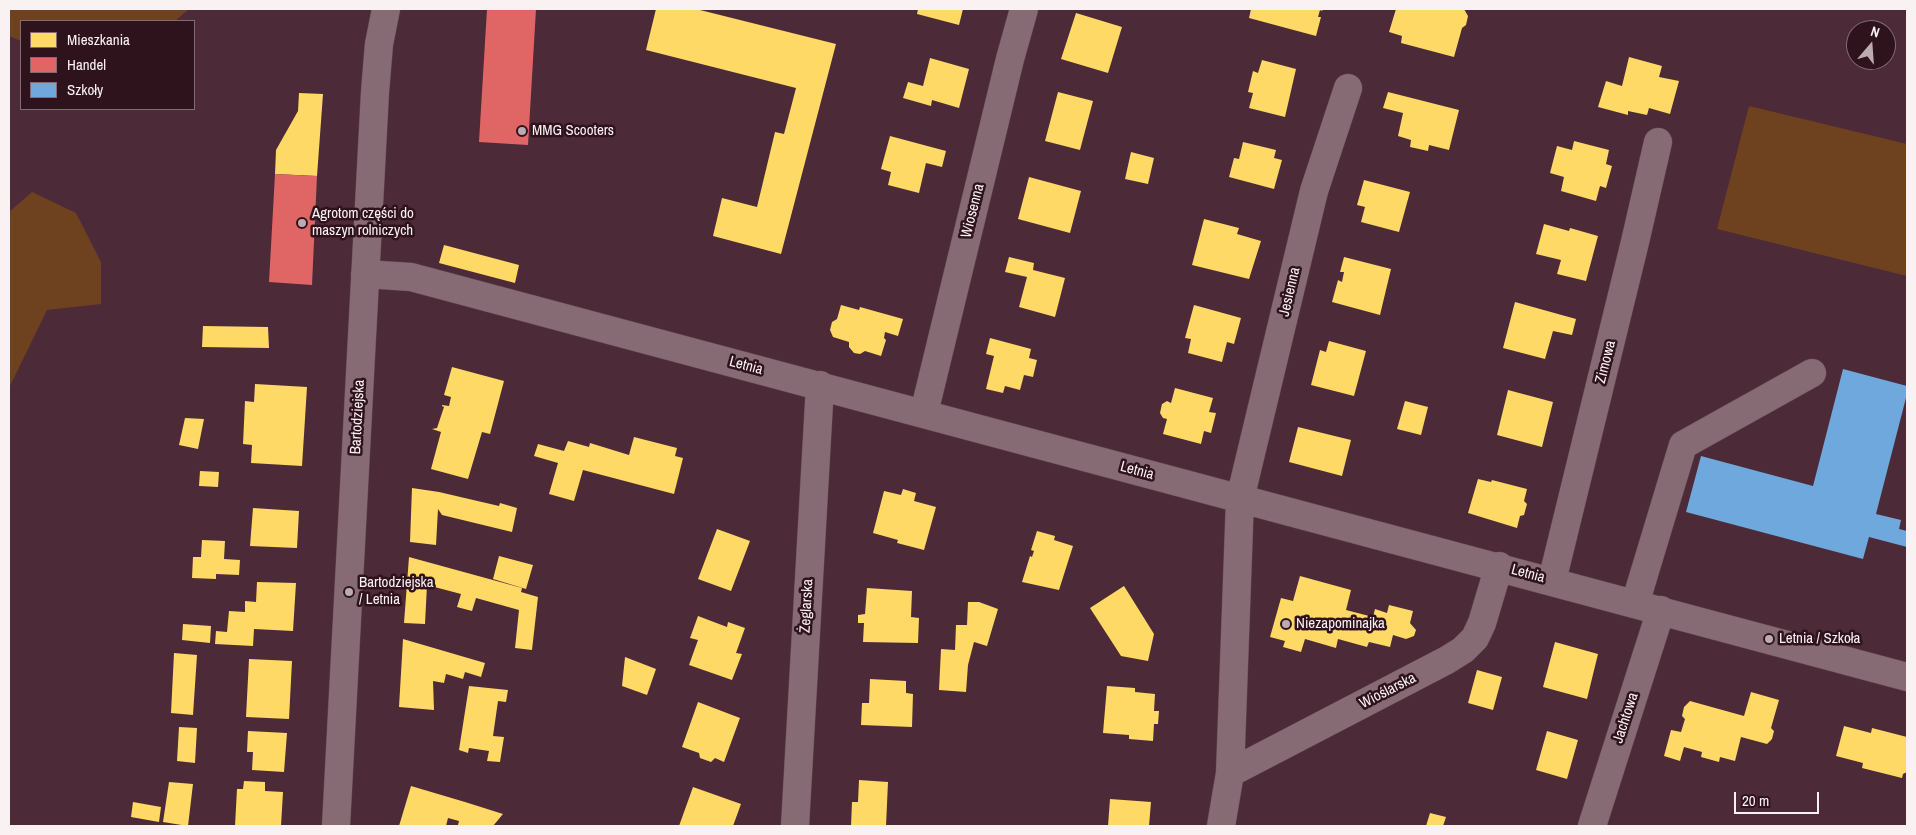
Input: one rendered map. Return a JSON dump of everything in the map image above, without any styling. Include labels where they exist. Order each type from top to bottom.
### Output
[{"type":"street","name":"Bartodziejska","points":[[336,826],[377,65],[386,9]]},
{"type":"street","name":"Wiosenna","points":[[924,413],[1010,59],[1024,9]]},
{"type":"street","name":"Jesienna","points":[[1240,499],[1314,191],[1348,88]]},
{"type":"street","name":"Zimowa","points":[[1552,581],[1658,142]]},
{"type":"street","name":"Letnia","points":[[365,274],[411,277],[1240,499],[1499,566],[1907,677]]},
{"type":"street","name":"Jachtowa","points":[[1592,826],[1648,607],[1683,445],[1812,373]]},
{"type":"street","name":"Żeglarska","points":[[795,826],[820,385]]},
{"type":"street","points":[[1221,826],[1230,773],[1240,499]]},
{"type":"street","name":"Wioślarska","points":[[1230,773],[1448,660],[1463,650],[1475,638],[1482,623],[1499,566]]},
{"type":"shaded area","points":[[9,9],[189,9],[176,20],[20,20],[20,41],[9,36]]},
{"type":"shaded area","points":[[1749,106],[1907,144],[1907,276],[1717,229]]},
{"type":"shaded area","points":[[32,192],[76,213],[101,262],[101,304],[47,310],[9,388],[9,212]]},
{"type":"building: Mieszkania","points":[[656,9],[696,9],[836,44],[781,254],[713,236],[722,198],[757,207],[775,132],[784,134],[796,88],[646,50]]},
{"type":"building: Mieszkania","points":[[918,9],[963,9],[959,25],[917,14]]},
{"type":"building: Mieszkania","points":[[1251,9],[1323,9],[1322,11],[1320,10],[1318,17],[1321,17],[1316,36],[1249,18]]},
{"type":"building: Mieszkania","points":[[1396,9],[1464,9],[1468,16],[1466,25],[1462,28],[1454,57],[1401,43],[1402,36],[1389,32]]},
{"type":"building: Mieszkania","points":[[1076,13],[1122,27],[1108,73],[1061,59]]},
{"type":"building: Mieszkania","points":[[1629,57],[1662,66],[1659,77],[1679,81],[1670,114],[1649,108],[1647,115],[1628,111],[1628,115],[1598,107],[1606,81],[1622,86]]},
{"type":"building: Mieszkania","points":[[930,58],[969,69],[959,108],[932,100],[931,106],[903,98],[908,82],[923,86]]},
{"type":"building: Mieszkania","points":[[1262,60],[1296,69],[1285,117],[1249,108],[1253,93],[1248,92],[1253,71],[1258,73]]},
{"type":"building: Mieszkania","points":[[1058,92],[1093,101],[1080,150],[1045,141]]},
{"type":"building: Mieszkania","points":[[1388,92],[1459,110],[1449,150],[1429,145],[1428,151],[1410,147],[1411,140],[1398,136],[1403,113],[1383,108]]},
{"type":"building: Mieszkania","points":[[299,93],[323,94],[317,176],[275,174],[276,150],[298,111]]},
{"type":"building: Mieszkania","points":[[890,136],[946,151],[942,167],[926,163],[919,193],[888,185],[891,172],[881,169]]},
{"type":"building: Mieszkania","points":[[1574,141],[1609,150],[1606,164],[1612,166],[1606,188],[1600,186],[1596,201],[1561,191],[1564,177],[1550,173],[1557,146],[1572,150]]},
{"type":"building: Mieszkania","points":[[1243,142],[1276,150],[1274,158],[1282,160],[1274,189],[1229,177],[1234,158],[1239,159]]},
{"type":"building: Mieszkania","points":[[1131,152],[1154,158],[1148,184],[1125,179]]},
{"type":"building: Mieszkania","points":[[1029,177],[1081,191],[1070,233],[1018,219]]},
{"type":"building: Mieszkania","points":[[1364,180],[1410,192],[1399,232],[1361,222],[1365,207],[1357,205]]},
{"type":"building: Mieszkania","points":[[1204,219],[1239,228],[1237,234],[1261,241],[1249,279],[1192,265]]},
{"type":"building: Mieszkania","points":[[1544,224],[1569,231],[1570,228],[1598,236],[1586,281],[1557,274],[1561,260],[1536,254]]},
{"type":"building: Mieszkania","points":[[444,245],[519,265],[515,283],[439,263]]},
{"type":"building: Mieszkania","points":[[1009,257],[1034,263],[1033,270],[1065,278],[1055,317],[1019,307],[1027,277],[1005,272]]},
{"type":"building: Mieszkania","points":[[1344,257],[1391,269],[1380,315],[1332,302],[1338,280],[1342,282],[1344,272],[1340,272]]},
{"type":"building: Mieszkania","points":[[1515,302],[1576,319],[1572,335],[1553,331],[1545,359],[1503,348]]},
{"type":"building: Mieszkania","points":[[841,305],[859,310],[860,307],[903,319],[898,336],[885,332],[884,338],[886,340],[881,356],[865,351],[860,354],[854,353],[849,347],[849,342],[833,337],[830,330],[832,322],[837,319]]},
{"type":"building: Mieszkania","points":[[1194,305],[1241,318],[1234,344],[1227,342],[1222,362],[1188,353],[1191,339],[1185,338]]},
{"type":"building: Mieszkania","points":[[203,326],[268,327],[269,348],[202,347]]},
{"type":"building: Mieszkania","points":[[990,338],[1031,349],[1029,358],[1037,360],[1033,377],[1024,375],[1020,390],[1005,386],[1003,393],[986,389],[994,356],[986,354]]},
{"type":"building: Mieszkania","points":[[1329,341],[1366,351],[1354,396],[1311,385],[1320,350],[1326,352]]},
{"type":"building: Mieszkania","points":[[452,367],[504,381],[490,434],[482,432],[468,479],[431,469],[441,432],[432,429],[437,428],[444,407],[442,405],[449,406],[451,397],[444,395]]},
{"type":"building: Mieszkania","points":[[255,384],[307,387],[302,466],[251,463],[252,445],[243,444],[245,401],[254,402]]},
{"type":"building: Mieszkania","points":[[1175,388],[1213,398],[1209,412],[1216,413],[1211,433],[1204,431],[1201,444],[1163,434],[1167,419],[1163,418],[1160,413],[1162,404],[1167,401],[1171,403]]},
{"type":"building: Mieszkania","points":[[1508,390],[1553,402],[1542,447],[1497,435]]},
{"type":"building: Mieszkania","points":[[1405,401],[1428,407],[1421,435],[1397,429]]},
{"type":"building: Mieszkania","points":[[185,418],[204,419],[198,449],[179,445]]},
{"type":"building: Mieszkania","points":[[1298,427],[1351,440],[1342,476],[1289,462]]},
{"type":"building: Mieszkania","points":[[634,437],[677,448],[675,456],[683,458],[674,494],[583,470],[574,501],[549,494],[558,463],[534,456],[538,444],[564,451],[568,441],[589,447],[590,443],[629,455]]},
{"type":"building: Mieszkania","points":[[200,471],[219,472],[218,487],[199,486]]},
{"type":"building: Mieszkania","points":[[1478,479],[1491,482],[1492,480],[1527,489],[1524,501],[1527,504],[1524,515],[1520,516],[1517,528],[1468,513]]},
{"type":"building: Mieszkania","points":[[412,488],[439,492],[499,506],[500,503],[517,508],[512,532],[442,515],[438,509],[436,545],[410,542]]},
{"type":"building: Mieszkania","points":[[903,489],[916,493],[914,501],[936,507],[924,550],[897,543],[898,540],[873,533],[884,491],[901,495]]},
{"type":"building: Mieszkania","points":[[253,508],[299,511],[297,548],[250,546]]},
{"type":"building: Mieszkania","points":[[717,529],[750,541],[731,591],[698,579]]},
{"type":"building: Mieszkania","points":[[1037,531],[1055,536],[1054,540],[1073,546],[1059,590],[1022,582],[1030,556],[1032,557],[1034,551],[1031,550]]},
{"type":"building: Mieszkania","points":[[202,540],[225,541],[224,559],[240,560],[239,575],[216,574],[216,579],[192,578],[193,557],[201,557]]},
{"type":"building: Mieszkania","points":[[499,556],[533,565],[526,589],[493,579]]},
{"type":"building: Mieszkania","points":[[409,557],[522,588],[521,592],[538,597],[532,650],[515,648],[519,610],[476,598],[472,611],[457,607],[461,594],[427,585],[425,624],[404,623]]},
{"type":"building: Mieszkania","points":[[1300,576],[1351,590],[1346,610],[1373,617],[1375,609],[1387,613],[1389,605],[1413,611],[1410,623],[1416,630],[1414,636],[1406,639],[1393,635],[1390,647],[1369,642],[1367,647],[1338,639],[1336,648],[1305,639],[1301,652],[1283,647],[1285,641],[1270,637],[1281,598],[1293,601]]},
{"type":"building: Mieszkania","points":[[257,582],[296,583],[293,631],[254,629],[253,646],[215,644],[216,631],[227,632],[229,611],[245,612],[245,601],[256,602]]},
{"type":"building: Mieszkania","points":[[1124,586],[1154,634],[1148,661],[1121,656],[1090,608]]},
{"type":"building: Mieszkania","points":[[867,588],[912,591],[911,617],[919,618],[918,643],[863,642],[864,623],[858,623],[858,615],[865,614]]},
{"type":"building: Mieszkania","points":[[968,602],[979,602],[998,609],[987,646],[974,642],[968,665],[966,692],[939,690],[941,649],[955,650],[956,625],[967,625]]},
{"type":"building: Mieszkania","points":[[698,616],[727,627],[728,622],[745,628],[736,653],[742,654],[732,680],[689,665],[698,640],[690,638]]},
{"type":"building: Mieszkania","points":[[183,624],[211,626],[210,643],[182,640]]},
{"type":"building: Mieszkania","points":[[403,639],[485,663],[481,677],[465,672],[463,679],[446,674],[444,683],[433,681],[434,710],[399,707]]},
{"type":"building: Mieszkania","points":[[1555,642],[1598,654],[1587,699],[1543,687]]},
{"type":"building: Mieszkania","points":[[174,653],[197,655],[193,715],[171,713]]},
{"type":"building: Mieszkania","points":[[625,657],[656,669],[647,695],[622,686]]},
{"type":"building: Mieszkania","points":[[249,659],[292,661],[289,719],[246,717]]},
{"type":"building: Mieszkania","points":[[1477,670],[1502,677],[1493,710],[1468,703]]},
{"type":"building: Mieszkania","points":[[870,679],[906,681],[906,693],[913,694],[912,727],[861,725],[862,703],[869,703]]},
{"type":"building: Mieszkania","points":[[469,686],[508,690],[506,702],[498,701],[493,736],[504,737],[500,762],[487,761],[489,751],[469,748],[468,753],[459,750]]},
{"type":"building: Mieszkania","points":[[1107,686],[1135,688],[1135,692],[1155,694],[1154,711],[1159,711],[1158,724],[1154,724],[1153,741],[1129,739],[1129,735],[1103,733]]},
{"type":"building: Mieszkania","points":[[1751,692],[1779,700],[1771,728],[1774,731],[1772,739],[1767,744],[1741,737],[1735,761],[1720,757],[1719,762],[1701,757],[1702,752],[1684,747],[1680,761],[1664,756],[1671,730],[1681,732],[1685,719],[1682,716],[1684,707],[1690,701],[1744,716]]},
{"type":"building: Mieszkania","points":[[698,702],[740,718],[724,762],[715,758],[711,762],[700,758],[699,753],[682,747]]},
{"type":"building: Mieszkania","points":[[1844,726],[1871,733],[1872,728],[1907,737],[1907,772],[1903,774],[1902,778],[1862,768],[1863,763],[1836,756]]},
{"type":"building: Mieszkania","points":[[179,727],[197,728],[195,763],[177,761]]},
{"type":"building: Mieszkania","points":[[248,731],[287,733],[284,772],[252,770],[253,752],[247,752]]},
{"type":"building: Mieszkania","points":[[1547,731],[1578,740],[1567,779],[1536,770]]},
{"type":"building: Mieszkania","points":[[859,780],[888,782],[886,826],[851,826],[852,802],[858,802]]},
{"type":"building: Mieszkania","points":[[244,781],[265,782],[265,791],[283,792],[281,826],[235,826],[237,789],[243,789]]},
{"type":"building: Mieszkania","points":[[169,782],[193,784],[188,826],[163,822]]},
{"type":"building: Mieszkania","points":[[411,786],[503,814],[493,826],[462,826],[458,825],[459,821],[448,818],[446,826],[399,826]]},
{"type":"building: Mieszkania","points":[[693,787],[741,804],[733,826],[679,826]]},
{"type":"building: Mieszkania","points":[[1110,799],[1151,802],[1149,826],[1108,826]]},
{"type":"building: Mieszkania","points":[[133,802],[161,807],[159,822],[131,817]]},
{"type":"building: Mieszkania","points":[[1430,813],[1446,817],[1443,826],[1426,826]]},
{"type":"building: Handel","points":[[487,9],[536,9],[528,145],[479,142]]},
{"type":"building: Handel","points":[[275,174],[317,176],[312,285],[269,282]]},
{"type":"building: Szkoły","points":[[1843,369],[1907,386],[1907,394],[1876,514],[1901,520],[1899,529],[1907,531],[1907,547],[1869,537],[1863,559],[1686,512],[1701,456],[1813,486]]},
{"type":"place","name":"MMG Scooters","points":[[522,131]]},
{"type":"place","name":"Agrotom części do maszyn rolniczych","points":[[302,223]]},
{"type":"place","name":"Bartodziejska / Letnia","points":[[349,592]]},
{"type":"place","name":"Niezapominajka","points":[[1286,624]]},
{"type":"place","name":"Letnia / Szkoła","points":[[1769,639]]}]
